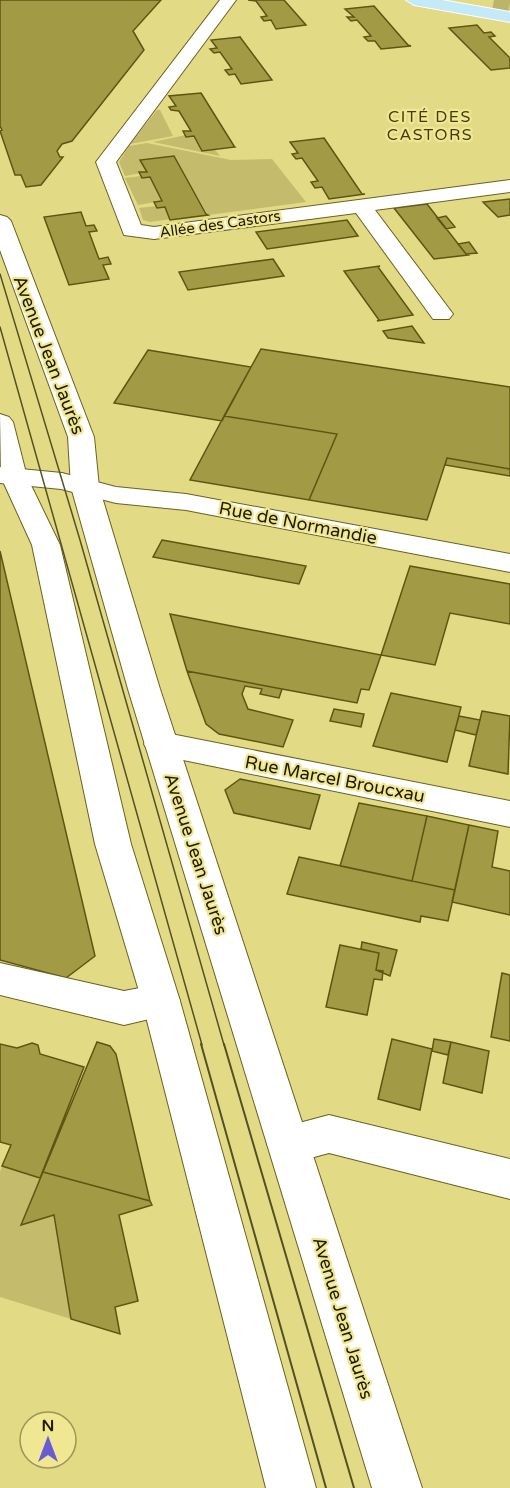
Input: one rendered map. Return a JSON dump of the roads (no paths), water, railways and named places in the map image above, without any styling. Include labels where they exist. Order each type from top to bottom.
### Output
[{"type":"main road","points":[[414,0],[510,17]]},
{"type":"street","name":"Allée des Castors","points":[[228,0],[106,162],[132,230],[154,233],[510,186]]},
{"type":"street","points":[[361,205],[441,314]]},
{"type":"street","name":"Avenue Jean Jaurès","points":[[0,221],[81,437],[85,487],[161,744],[396,1488]]},
{"type":"street","points":[[0,422],[7,476],[46,545],[113,844],[161,1001],[291,1488]]},
{"type":"street","name":"Rue de Normandie","points":[[7,476],[62,481],[116,495],[186,502],[510,563]]},
{"type":"street","name":"Rue Marcel Broucxau","points":[[161,744],[510,814]]},
{"type":"street","points":[[0,979],[124,1008],[161,1001]]},
{"type":"street","points":[[288,1144],[329,1134],[510,1179]]},
{"type":"tunnel","points":[[494,0],[510,3]]},
{"type":"tram line","points":[[0,274],[80,540],[224,1045]]},
{"type":"tram line","points":[[0,327],[202,1045]]},
{"type":"tram line","points":[[201,1044],[326,1488]]},
{"type":"tram line","points":[[224,1044],[354,1488]]},
{"type":"district","name":"CITÉ DES CASTORS","points":[[430,126]]}]
